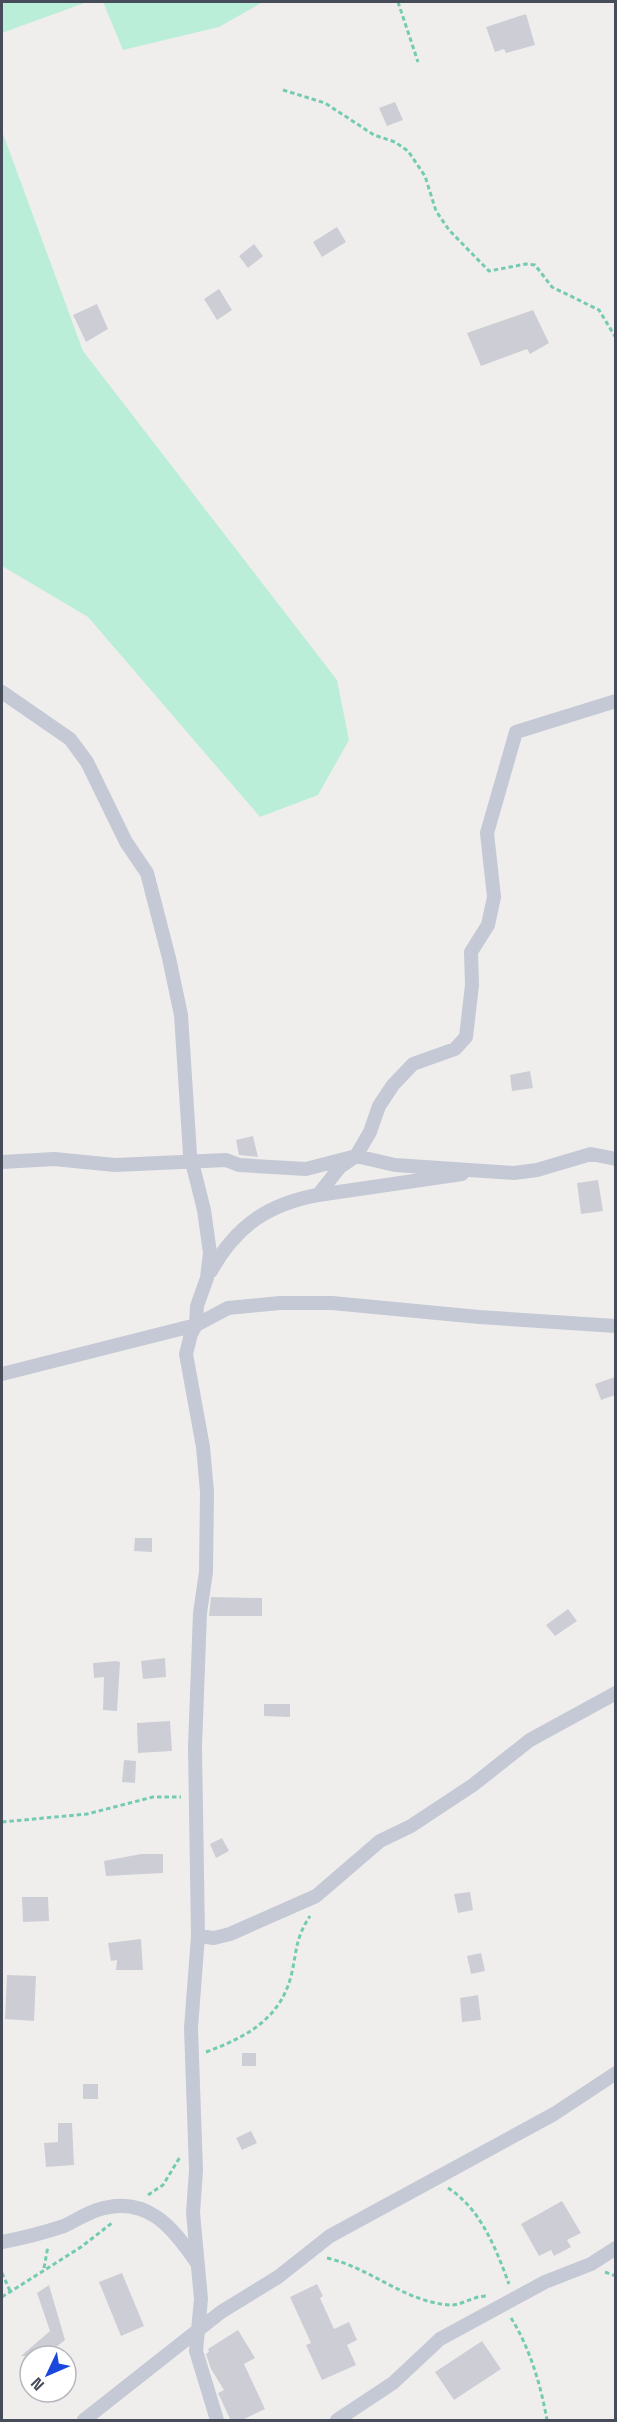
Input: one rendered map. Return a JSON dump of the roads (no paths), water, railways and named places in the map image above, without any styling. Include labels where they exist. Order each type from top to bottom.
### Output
[{"type":"street","points":[[2,692],[70,739],[87,762],[126,842],[147,873],[181,1015],[192,1162],[210,1253],[207,1278]]},
{"type":"street","points":[[318,1195],[340,1167],[356,1156],[370,1132],[379,1106],[393,1085],[413,1064],[455,1049],[466,1037],[472,985],[471,952],[488,925],[494,897],[487,833],[516,732],[615,701]]},
{"type":"street","points":[[2,1162],[54,1159],[115,1165],[226,1161],[239,1165],[306,1169],[356,1156],[395,1165],[514,1173],[537,1170],[591,1154],[615,1158]]},
{"type":"street","points":[[217,2421],[196,2351],[201,2299],[194,2212],[196,2170],[191,2028],[198,1936],[195,1796],[200,1613],[206,1572],[207,1529],[203,1447],[186,1354],[196,1325],[197,1306],[207,1278],[222,1250],[265,1211],[292,1200],[318,1195],[476,1172]]},
{"type":"street","points":[[2,1374],[196,1325],[228,1308],[280,1303],[332,1303],[479,1317],[615,1326]]},
{"type":"street","points":[[198,1936],[214,1938],[230,1934],[316,1896],[380,1841],[411,1826],[473,1785],[530,1740],[615,1693]]},
{"type":"street","points":[[84,2421],[221,2312],[278,2277],[330,2236],[554,2114],[615,2073]]},
{"type":"street","points":[[2,2242],[51,2230],[98,2210],[133,2206],[156,2215],[177,2233],[198,2264]]},
{"type":"street","points":[[337,2421],[393,2383],[440,2339],[545,2282],[591,2264],[615,2248]]}]
